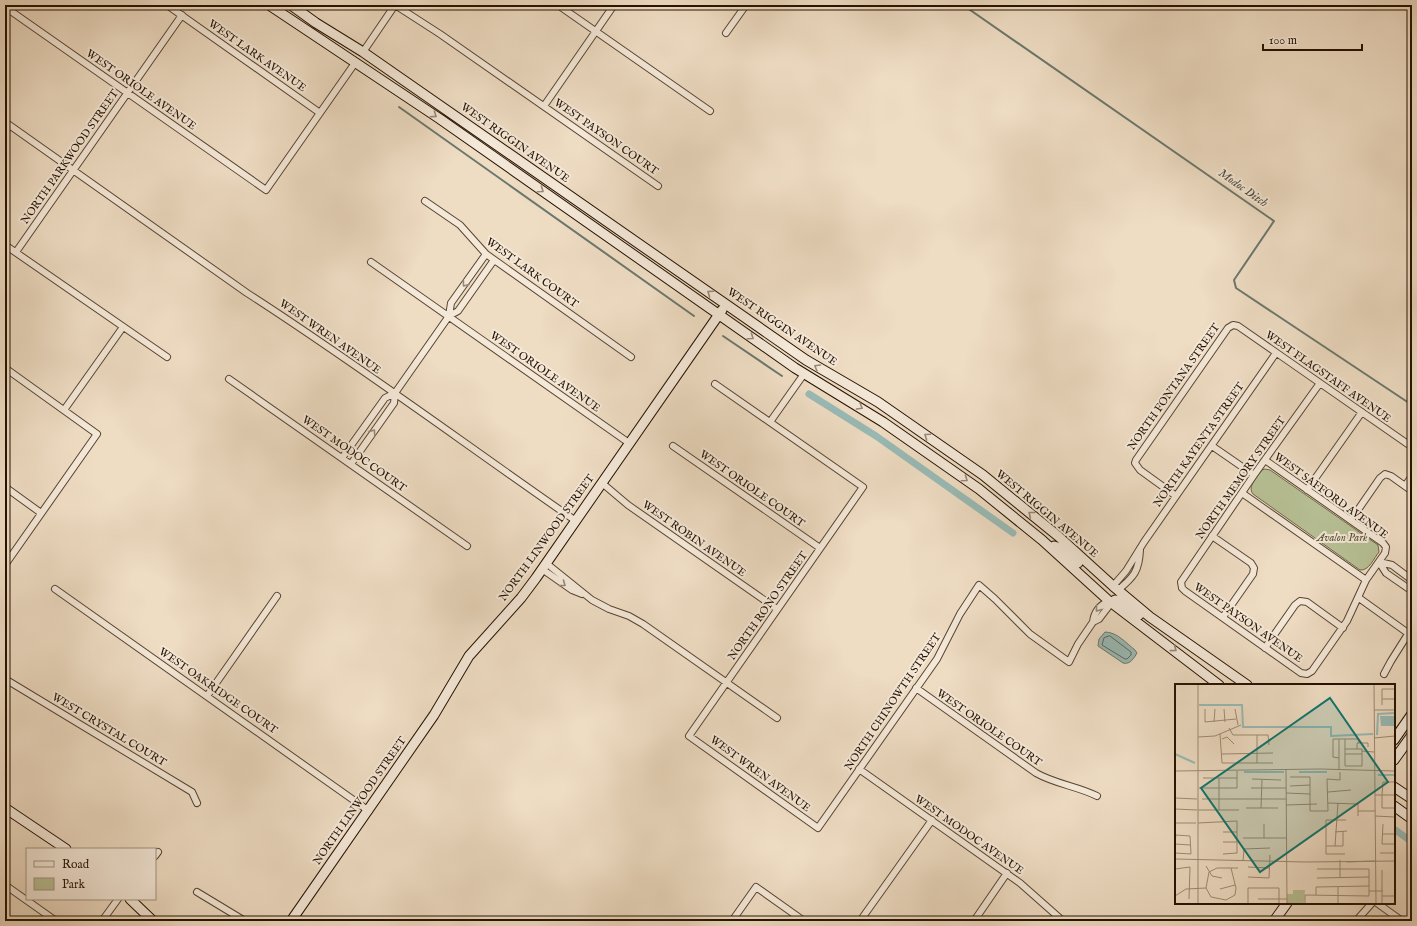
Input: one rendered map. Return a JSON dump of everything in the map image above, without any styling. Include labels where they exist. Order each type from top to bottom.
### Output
[{"type":"main road","name":"WEST RIGGIN AVENUE","points":[[291,5],[316,23],[363,52],[806,360],[878,402],[983,475],[1058,536],[1115,588],[1150,616],[1246,684]]},
{"type":"main road","points":[[272,7],[293,15],[354,53],[360,54],[363,52]]},
{"type":"main road","points":[[272,7],[445,123],[804,374],[887,424],[979,489],[1042,540],[1111,601],[1218,684]]},
{"type":"main road","points":[[355,63],[362,61],[369,63],[426,101],[437,104]]},
{"type":"main road","name":"NORTH LINWOOD STREET","points":[[291,921],[434,716],[469,656],[521,598],[726,305]]},
{"type":"main road","points":[[1042,540],[1060,548],[1111,590],[1115,588]]},
{"type":"main road","points":[[1111,601],[1113,599],[1120,602],[1167,636],[1185,642]]},
{"type":"main road","points":[[1395,739],[1412,714]]},
{"type":"main road","points":[[1395,759],[1412,735]]},
{"type":"main road","points":[[1395,787],[1412,799]]},
{"type":"main road","points":[[1395,807],[1412,819]]},
{"type":"main road","points":[[5,808],[65,848]]},
{"type":"main road","points":[[131,900],[153,921]]},
{"type":"main road","points":[[1274,921],[1286,904]]},
{"type":"street","points":[[167,5],[182,15]]},
{"type":"street","points":[[363,52],[395,5],[440,34],[544,106],[614,5]]},
{"type":"street","points":[[558,5],[710,111]]},
{"type":"street","points":[[726,33],[746,5]]},
{"type":"street","name":"WEST ORIOLE AVENUE","points":[[5,7],[266,190],[320,113]]},
{"type":"street","name":"NORTH PARKWOOD STREET","points":[[16,252],[182,15]]},
{"type":"street","name":"WEST LARK AVENUE","points":[[182,15],[320,113]]},
{"type":"street","points":[[320,113],[355,63]]},
{"type":"street","name":"WEST PAYSON COURT","points":[[544,106],[658,186]]},
{"type":"street","name":"WEST WREN AVENUE","points":[[5,122],[247,293],[278,312],[576,520]]},
{"type":"street","name":"WEST LARK COURT","points":[[426,201],[460,225],[486,254],[631,357]]},
{"type":"street","points":[[5,245],[167,357]]},
{"type":"street","points":[[449,316],[451,303],[486,254]]},
{"type":"street","points":[[342,458],[385,398],[394,393],[449,316],[458,311],[494,260]]},
{"type":"street","points":[[371,262],[449,316]]},
{"type":"street","name":"WEST ORIOLE AVENUE","points":[[449,316],[629,443]]},
{"type":"street","name":"WEST FLAGSTAFF AVENUE","points":[[1233,325],[1238,326],[1412,447]]},
{"type":"street","name":"NORTH FONTANA STREET","points":[[1176,496],[1140,470],[1135,464],[1137,457],[1228,328],[1233,325]]},
{"type":"street","points":[[64,410],[123,327]]},
{"type":"street","name":"NORTH KAYENTA STREET","points":[[1115,588],[1176,496],[1276,353]]},
{"type":"street","points":[[5,368],[97,434],[5,565]]},
{"type":"street","points":[[715,384],[770,422],[804,374]]},
{"type":"street","name":"WEST MODOC COURT","points":[[229,379],[467,546]]},
{"type":"street","name":"NORTH MEMORY STREET","points":[[1181,585],[1181,580],[1320,383]]},
{"type":"street","points":[[351,464],[394,403],[394,393]]},
{"type":"street","points":[[1307,490],[1362,412]]},
{"type":"street","name":"NORTH RONO STREET","points":[[689,736],[863,487],[770,422]]},
{"type":"street","name":"WEST ORIOLE COURT","points":[[673,446],[820,548]]},
{"type":"street","points":[[1212,446],[1254,475]]},
{"type":"street","name":"WEST SAFFORD AVENUE","points":[[1265,460],[1383,543],[1386,548],[1385,553],[1379,562]]},
{"type":"street","points":[[1350,520],[1380,478],[1385,474],[1391,476],[1412,491]]},
{"type":"street","points":[[1405,486],[1412,476]]},
{"type":"street","name":"WEST ROBIN AVENUE","points":[[602,483],[628,505],[777,609]]},
{"type":"street","points":[[5,487],[41,513]]},
{"type":"street","points":[[1242,493],[1366,580]]},
{"type":"street","points":[[1212,536],[1251,563],[1254,568],[1253,574],[1223,617]]},
{"type":"street","name":"NORTH KAYENTA STREET","points":[[1115,588],[1128,582],[1137,569],[1140,550]]},
{"type":"street","points":[[1265,648],[1295,604],[1300,601],[1307,602],[1343,628],[1359,598],[1366,580],[1379,562]]},
{"type":"street","points":[[1379,562],[1392,565],[1412,580]]},
{"type":"street","points":[[1379,562],[1386,573],[1412,591]]},
{"type":"street","points":[[1130,565],[1137,569]]},
{"type":"street","points":[[544,566],[572,590],[585,595],[602,606],[629,616],[640,622],[777,718]]},
{"type":"street","name":"NORTH CHINOWTH STREET","points":[[818,828],[942,650],[960,614],[979,585],[1030,634],[1069,662],[1078,644],[1093,622],[1094,615],[1102,604],[1111,601]]},
{"type":"street","name":"WEST PAYSON AVENUE","points":[[1181,585],[1185,591],[1301,673],[1307,674],[1312,670],[1343,628]]},
{"type":"street","name":"WEST OAKRIDGE COURT","points":[[55,588],[369,811]]},
{"type":"street","points":[[207,696],[277,596]]},
{"type":"street","points":[[1359,598],[1410,635],[1391,661],[1384,674]]},
{"type":"street","name":"WEST CRYSTAL COURT","points":[[5,679],[192,792],[197,803]]},
{"type":"street","name":"WEST ORIOLE COURT","points":[[916,688],[1036,773],[1051,780],[1079,788],[1097,796]]},
{"type":"street","name":"WEST WREN AVENUE","points":[[689,736],[818,828]]},
{"type":"street","name":"WEST MODOC AVENUE","points":[[859,769],[1007,873],[1033,894],[1062,921]]},
{"type":"street","points":[[860,921],[932,820]]},
{"type":"street","points":[[974,921],[1007,873]]},
{"type":"street","points":[[5,885],[26,900]]},
{"type":"street","points":[[732,921],[756,887],[804,921]]},
{"type":"street","points":[[197,892],[245,921]]},
{"type":"street","points":[[26,900],[56,921]]},
{"type":"street","points":[[102,921],[117,900]]},
{"type":"street","points":[[1356,921],[1371,904]]},
{"type":"street","points":[[1378,904],[1402,921]]},
{"type":"green space","name":"Avalon Park","points":[[1262,470],[1270,470],[1378,545],[1379,552],[1371,564],[1363,570],[1360,570],[1253,494],[1251,488],[1253,482]]},
{"type":"water","points":[[1105,632],[1109,632],[1117,636],[1135,650],[1137,653],[1132,661],[1123,663],[1098,646],[1099,639]]},
{"type":"waterway","name":"Modoc Ditch","points":[[963,5],[1274,221],[1234,280],[1236,288],[1412,405]]},
{"type":"waterway","points":[[399,107],[694,316]]},
{"type":"waterway","points":[[723,336],[782,376]]},
{"type":"waterway","points":[[809,394],[876,436],[1013,533]]},
{"type":"waterway","points":[[1395,830],[1412,842]]}]
